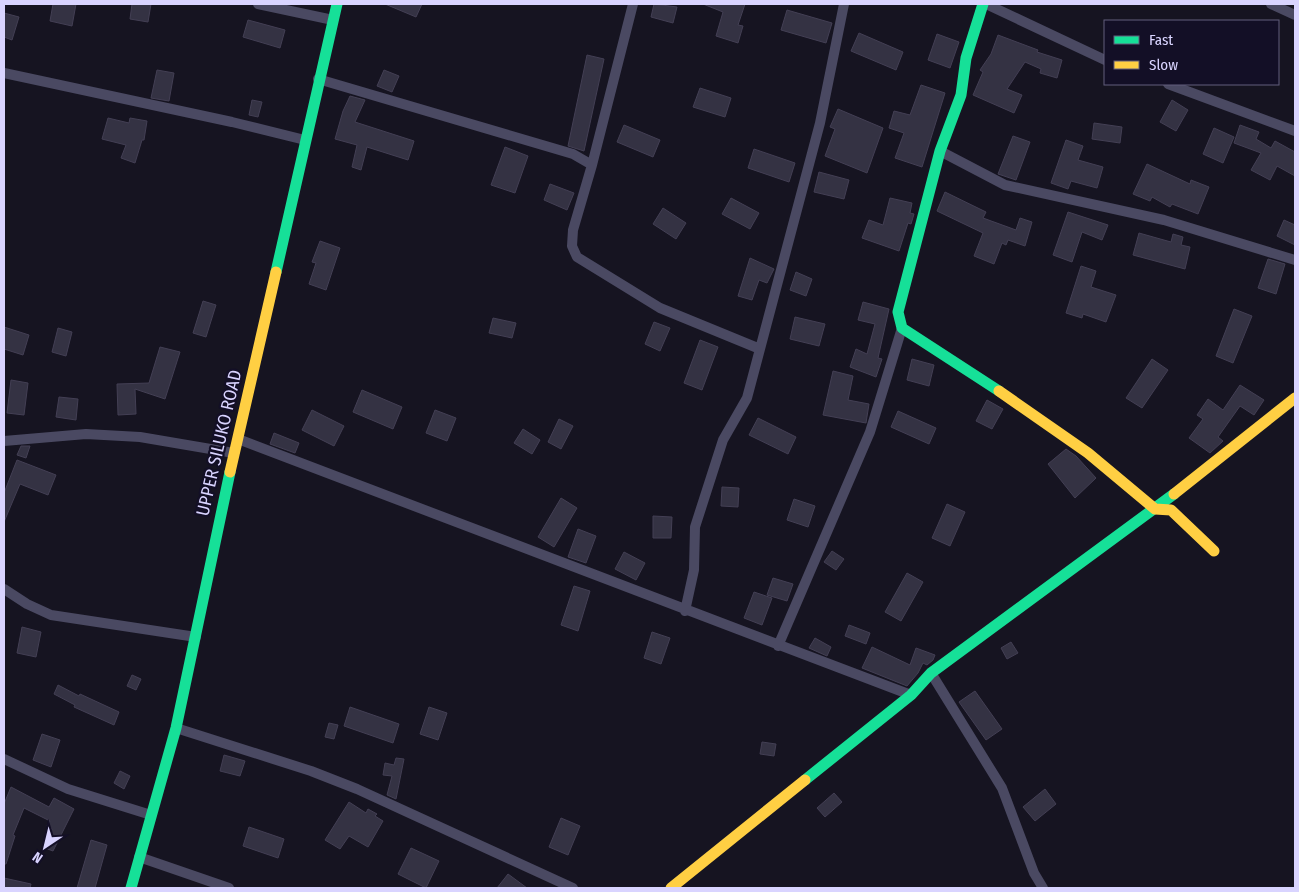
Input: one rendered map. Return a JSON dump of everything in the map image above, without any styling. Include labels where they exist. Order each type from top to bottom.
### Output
[{"type":"street","points":[[258,4],[333,20]]},
{"type":"street","name":"UPPER SILUKO ROAD","points":[[131,888],[176,728],[234,454],[318,79],[337,4]]},
{"type":"street","points":[[633,4],[592,165],[573,230],[572,246],[577,257],[660,308],[760,349]]},
{"type":"street","points":[[686,611],[694,570],[695,527],[723,440],[747,398],[820,123],[844,4]]},
{"type":"street","points":[[778,646],[870,432],[902,328],[898,312],[940,151],[961,95],[966,58],[985,4],[1104,60]]},
{"type":"street","points":[[1271,4],[1295,15]]},
{"type":"street","points":[[4,73],[232,122],[305,140]]},
{"type":"street","points":[[318,79],[573,154],[592,165]]},
{"type":"street","points":[[1171,85],[1295,131]]},
{"type":"street","points":[[940,151],[1005,186],[1164,220],[1295,260]]},
{"type":"street","points":[[902,328],[1080,447],[1155,509],[1171,510],[1214,551]]},
{"type":"street","points":[[671,888],[911,695],[931,674],[1155,509],[1295,398]]},
{"type":"street","points":[[4,440],[86,434],[140,436],[234,454]]},
{"type":"street","points":[[238,439],[911,695]]},
{"type":"street","points":[[4,589],[27,604],[52,615],[196,637]]},
{"type":"street","points":[[931,674],[1002,788],[1034,873],[1043,888]]},
{"type":"street","points":[[176,728],[312,771],[357,789],[573,888]]},
{"type":"street","points":[[4,759],[68,789],[151,815]]},
{"type":"street","points":[[140,857],[229,888]]},
{"type":"building","points":[[53,4],[76,4],[72,26],[50,21]]},
{"type":"building","points":[[132,4],[151,4],[148,22],[130,19]]},
{"type":"building","points":[[385,4],[422,4],[416,17]]},
{"type":"building","points":[[654,4],[677,7],[673,23],[651,17]]},
{"type":"building","points":[[703,4],[745,4],[738,25],[743,26],[738,43],[716,36],[723,12]]},
{"type":"building","points":[[787,10],[832,23],[826,43],[781,30]]},
{"type":"building","points":[[4,13],[19,17],[12,40],[4,37]]},
{"type":"building","points":[[248,20],[285,30],[280,48],[243,37]]},
{"type":"building","points":[[859,33],[903,52],[896,70],[851,51]]},
{"type":"building","points":[[937,34],[959,42],[950,68],[928,60]]},
{"type":"building","points":[[998,35],[1038,50],[1037,52],[1062,60],[1057,78],[1040,73],[1041,69],[1025,62],[1007,89],[1022,95],[1014,113],[973,95],[983,72],[980,70],[991,54]]},
{"type":"building","points":[[587,55],[604,59],[584,151],[568,146]]},
{"type":"building","points":[[157,70],[174,73],[169,101],[151,98]]},
{"type":"building","points":[[384,70],[399,76],[392,92],[377,86]]},
{"type":"building","points":[[921,85],[945,93],[922,167],[895,158],[904,133],[889,128],[894,111],[910,115]]},
{"type":"building","points":[[700,88],[731,98],[725,117],[693,107]]},
{"type":"building","points":[[350,96],[365,100],[355,122],[414,141],[408,160],[367,147],[361,170],[352,167],[357,145],[335,139],[343,111]]},
{"type":"building","points":[[252,100],[262,102],[258,117],[249,115]]},
{"type":"building","points":[[1172,100],[1188,110],[1176,131],[1160,122]]},
{"type":"building","points":[[838,109],[883,128],[867,173],[825,156],[835,129],[830,127]]},
{"type":"building","points":[[108,118],[129,123],[130,118],[147,121],[144,140],[142,140],[135,163],[121,158],[126,145],[102,139]]},
{"type":"building","points":[[1094,123],[1122,127],[1120,143],[1092,139]]},
{"type":"building","points":[[624,125],[660,140],[653,157],[617,142]]},
{"type":"building","points":[[1240,125],[1259,132],[1256,139],[1271,148],[1275,141],[1295,152],[1295,176],[1277,166],[1270,180],[1251,170],[1261,153],[1234,143]]},
{"type":"building","points":[[1214,128],[1234,137],[1223,163],[1203,154]]},
{"type":"building","points":[[1013,136],[1030,142],[1016,180],[998,174]]},
{"type":"building","points":[[1066,140],[1083,146],[1078,160],[1103,167],[1097,188],[1071,181],[1068,189],[1051,183]]},
{"type":"building","points":[[505,147],[528,156],[515,193],[491,185]]},
{"type":"building","points":[[754,149],[795,163],[789,182],[748,168]]},
{"type":"building","points":[[1147,164],[1190,184],[1191,180],[1209,187],[1198,214],[1172,204],[1170,207],[1152,197],[1150,201],[1133,194]]},
{"type":"building","points":[[819,172],[849,180],[844,199],[814,192]]},
{"type":"building","points":[[550,184],[574,193],[567,210],[544,200]]},
{"type":"building","points":[[945,192],[986,212],[983,218],[1016,230],[1020,218],[1032,222],[1025,246],[1008,240],[1006,245],[1002,243],[994,264],[974,256],[983,233],[937,211]]},
{"type":"building","points":[[731,198],[759,213],[750,229],[722,214]]},
{"type":"building","points":[[890,198],[912,203],[910,213],[914,214],[911,224],[908,223],[899,251],[862,238],[869,220],[883,225]]},
{"type":"building","points":[[663,208],[686,223],[676,239],[653,224]]},
{"type":"building","points":[[1068,212],[1108,225],[1102,240],[1082,232],[1072,262],[1053,255]]},
{"type":"building","points":[[1284,220],[1295,225],[1295,245],[1277,236]]},
{"type":"building","points":[[1139,233],[1171,242],[1173,234],[1183,237],[1181,245],[1190,247],[1185,269],[1133,255]]},
{"type":"building","points":[[320,241],[340,248],[326,290],[309,284],[316,263],[312,262]]},
{"type":"building","points":[[750,258],[774,269],[767,283],[759,280],[752,300],[738,296]]},
{"type":"building","points":[[1268,259],[1285,264],[1276,294],[1258,288]]},
{"type":"building","points":[[1081,266],[1096,271],[1091,287],[1116,295],[1106,322],[1083,314],[1082,318],[1066,313]]},
{"type":"building","points":[[796,272],[812,279],[806,296],[790,290]]},
{"type":"building","points":[[203,301],[216,305],[206,337],[193,333]]},
{"type":"building","points":[[863,302],[889,309],[878,358],[882,359],[876,377],[850,367],[856,349],[867,354],[875,324],[858,320]]},
{"type":"building","points":[[1234,309],[1252,316],[1233,363],[1216,356]]},
{"type":"building","points":[[795,317],[825,324],[819,346],[790,339]]},
{"type":"building","points":[[493,318],[516,323],[512,338],[489,333]]},
{"type":"building","points":[[654,322],[670,328],[660,351],[645,344]]},
{"type":"building","points":[[4,327],[29,335],[23,355],[4,349]]},
{"type":"building","points":[[58,328],[72,332],[66,356],[52,352]]},
{"type":"building","points":[[700,340],[718,347],[702,390],[684,383]]},
{"type":"building","points":[[160,347],[180,352],[165,399],[135,389],[136,414],[118,415],[117,384],[149,383]]},
{"type":"building","points":[[912,359],[934,365],[929,386],[907,380]]},
{"type":"building","points":[[1152,359],[1168,370],[1142,408],[1126,398]]},
{"type":"building","points":[[833,371],[853,376],[848,400],[869,404],[866,423],[823,415]]},
{"type":"building","points":[[11,380],[28,383],[24,415],[7,413]]},
{"type":"building","points":[[1240,385],[1264,400],[1254,415],[1240,406],[1218,437],[1223,441],[1210,453],[1189,438],[1203,419],[1197,415],[1208,399],[1223,410]]},
{"type":"building","points":[[362,390],[402,407],[393,429],[353,412]]},
{"type":"building","points":[[59,397],[78,399],[76,420],[56,417]]},
{"type":"building","points":[[987,400],[1003,409],[992,429],[976,421]]},
{"type":"building","points":[[312,410],[344,426],[334,446],[302,430]]},
{"type":"building","points":[[435,410],[456,418],[447,441],[426,433]]},
{"type":"building","points":[[898,411],[936,428],[929,444],[891,427]]},
{"type":"building","points":[[758,418],[796,437],[788,454],[749,435]]},
{"type":"building","points":[[559,419],[573,426],[561,449],[548,442]]},
{"type":"building","points":[[523,429],[540,440],[532,454],[514,443]]},
{"type":"building","points":[[274,433],[299,443],[295,453],[270,444]]},
{"type":"building","points":[[21,446],[30,446],[26,458],[17,455]]},
{"type":"building","points":[[1066,449],[1076,456],[1096,478],[1075,498],[1048,464]]},
{"type":"building","points":[[17,460],[56,475],[48,495],[20,484],[4,522],[4,493]]},
{"type":"building","points":[[722,487],[739,488],[738,507],[721,506]]},
{"type":"building","points":[[561,498],[577,508],[554,547],[538,537]]},
{"type":"building","points":[[794,499],[815,506],[808,527],[787,520]]},
{"type":"building","points":[[947,504],[965,512],[950,546],[932,538]]},
{"type":"building","points":[[653,516],[672,517],[671,538],[653,538]]},
{"type":"building","points":[[578,529],[596,536],[586,563],[568,557]]},
{"type":"building","points":[[832,551],[844,559],[836,570],[824,562]]},
{"type":"building","points":[[624,552],[645,563],[636,580],[615,569]]},
{"type":"building","points":[[907,573],[923,582],[901,621],[885,612]]},
{"type":"building","points":[[773,578],[793,584],[787,601],[767,595]]},
{"type":"building","points":[[574,586],[590,591],[578,631],[561,625]]},
{"type":"building","points":[[754,592],[772,598],[762,625],[744,618]]},
{"type":"building","points":[[849,625],[870,633],[866,644],[845,636]]},
{"type":"building","points":[[22,627],[41,632],[36,657],[17,653]]},
{"type":"building","points":[[652,632],[670,638],[661,664],[644,658]]},
{"type":"building","points":[[815,638],[831,647],[827,656],[809,648]]},
{"type":"building","points":[[1011,642],[1018,653],[1007,659],[1001,648]]},
{"type":"building","points":[[872,647],[910,665],[916,648],[935,655],[933,660],[927,665],[923,663],[918,673],[907,686],[862,668]]},
{"type":"building","points":[[132,675],[141,679],[136,690],[127,686]]},
{"type":"building","points":[[58,685],[79,696],[80,694],[119,712],[114,725],[74,707],[75,705],[54,694]]},
{"type":"building","points":[[975,691],[1002,729],[986,740],[959,702]]},
{"type":"building","points":[[350,707],[399,724],[393,743],[344,726]]},
{"type":"building","points":[[429,707],[447,713],[438,740],[420,734]]},
{"type":"building","points":[[329,723],[338,725],[334,739],[325,737]]},
{"type":"building","points":[[42,734],[60,740],[51,767],[33,760]]},
{"type":"building","points":[[762,742],[776,744],[774,756],[760,754]]},
{"type":"building","points":[[224,755],[245,761],[240,776],[220,771]]},
{"type":"building","points":[[396,758],[404,759],[396,799],[387,795],[392,776],[383,775],[385,763],[394,765]]},
{"type":"building","points":[[120,771],[130,776],[124,789],[114,783]]},
{"type":"building","points":[[11,787],[49,807],[54,798],[74,809],[53,851],[45,848],[52,829],[47,826],[50,821],[24,808],[13,835],[15,836],[6,864],[4,864],[4,804]]},
{"type":"building","points":[[1045,789],[1056,804],[1035,821],[1023,807]]},
{"type":"building","points":[[834,793],[842,802],[825,817],[817,808]]},
{"type":"building","points":[[349,802],[366,813],[368,809],[377,814],[375,816],[383,821],[368,847],[349,836],[340,849],[325,840]]},
{"type":"building","points":[[561,818],[580,826],[568,855],[549,847]]},
{"type":"building","points":[[249,827],[284,839],[278,858],[243,846]]},
{"type":"building","points":[[91,840],[107,845],[95,888],[77,888]]},
{"type":"building","points":[[411,848],[439,861],[426,888],[398,874]]},
{"type":"building","points":[[508,874],[527,888],[497,888]]},
{"type":"building","points":[[4,878],[31,884],[30,888],[4,888]]},
{"type":"traffic: fast","points":[[276,272],[337,4]]},
{"type":"traffic: fast","points":[[983,4],[966,58],[961,95],[940,151],[898,312],[902,328],[999,391]]},
{"type":"traffic: fast","points":[[131,888],[176,728],[230,472]]},
{"type":"traffic: fast","points":[[805,780],[911,695],[931,673],[1174,494]]},
{"type":"traffic: slow","points":[[230,472],[276,272]]},
{"type":"traffic: slow","points":[[999,391],[1088,453],[1155,509],[1171,510],[1214,551]]},
{"type":"traffic: slow","points":[[1174,494],[1295,398]]},
{"type":"traffic: slow","points":[[671,888],[805,780]]}]
